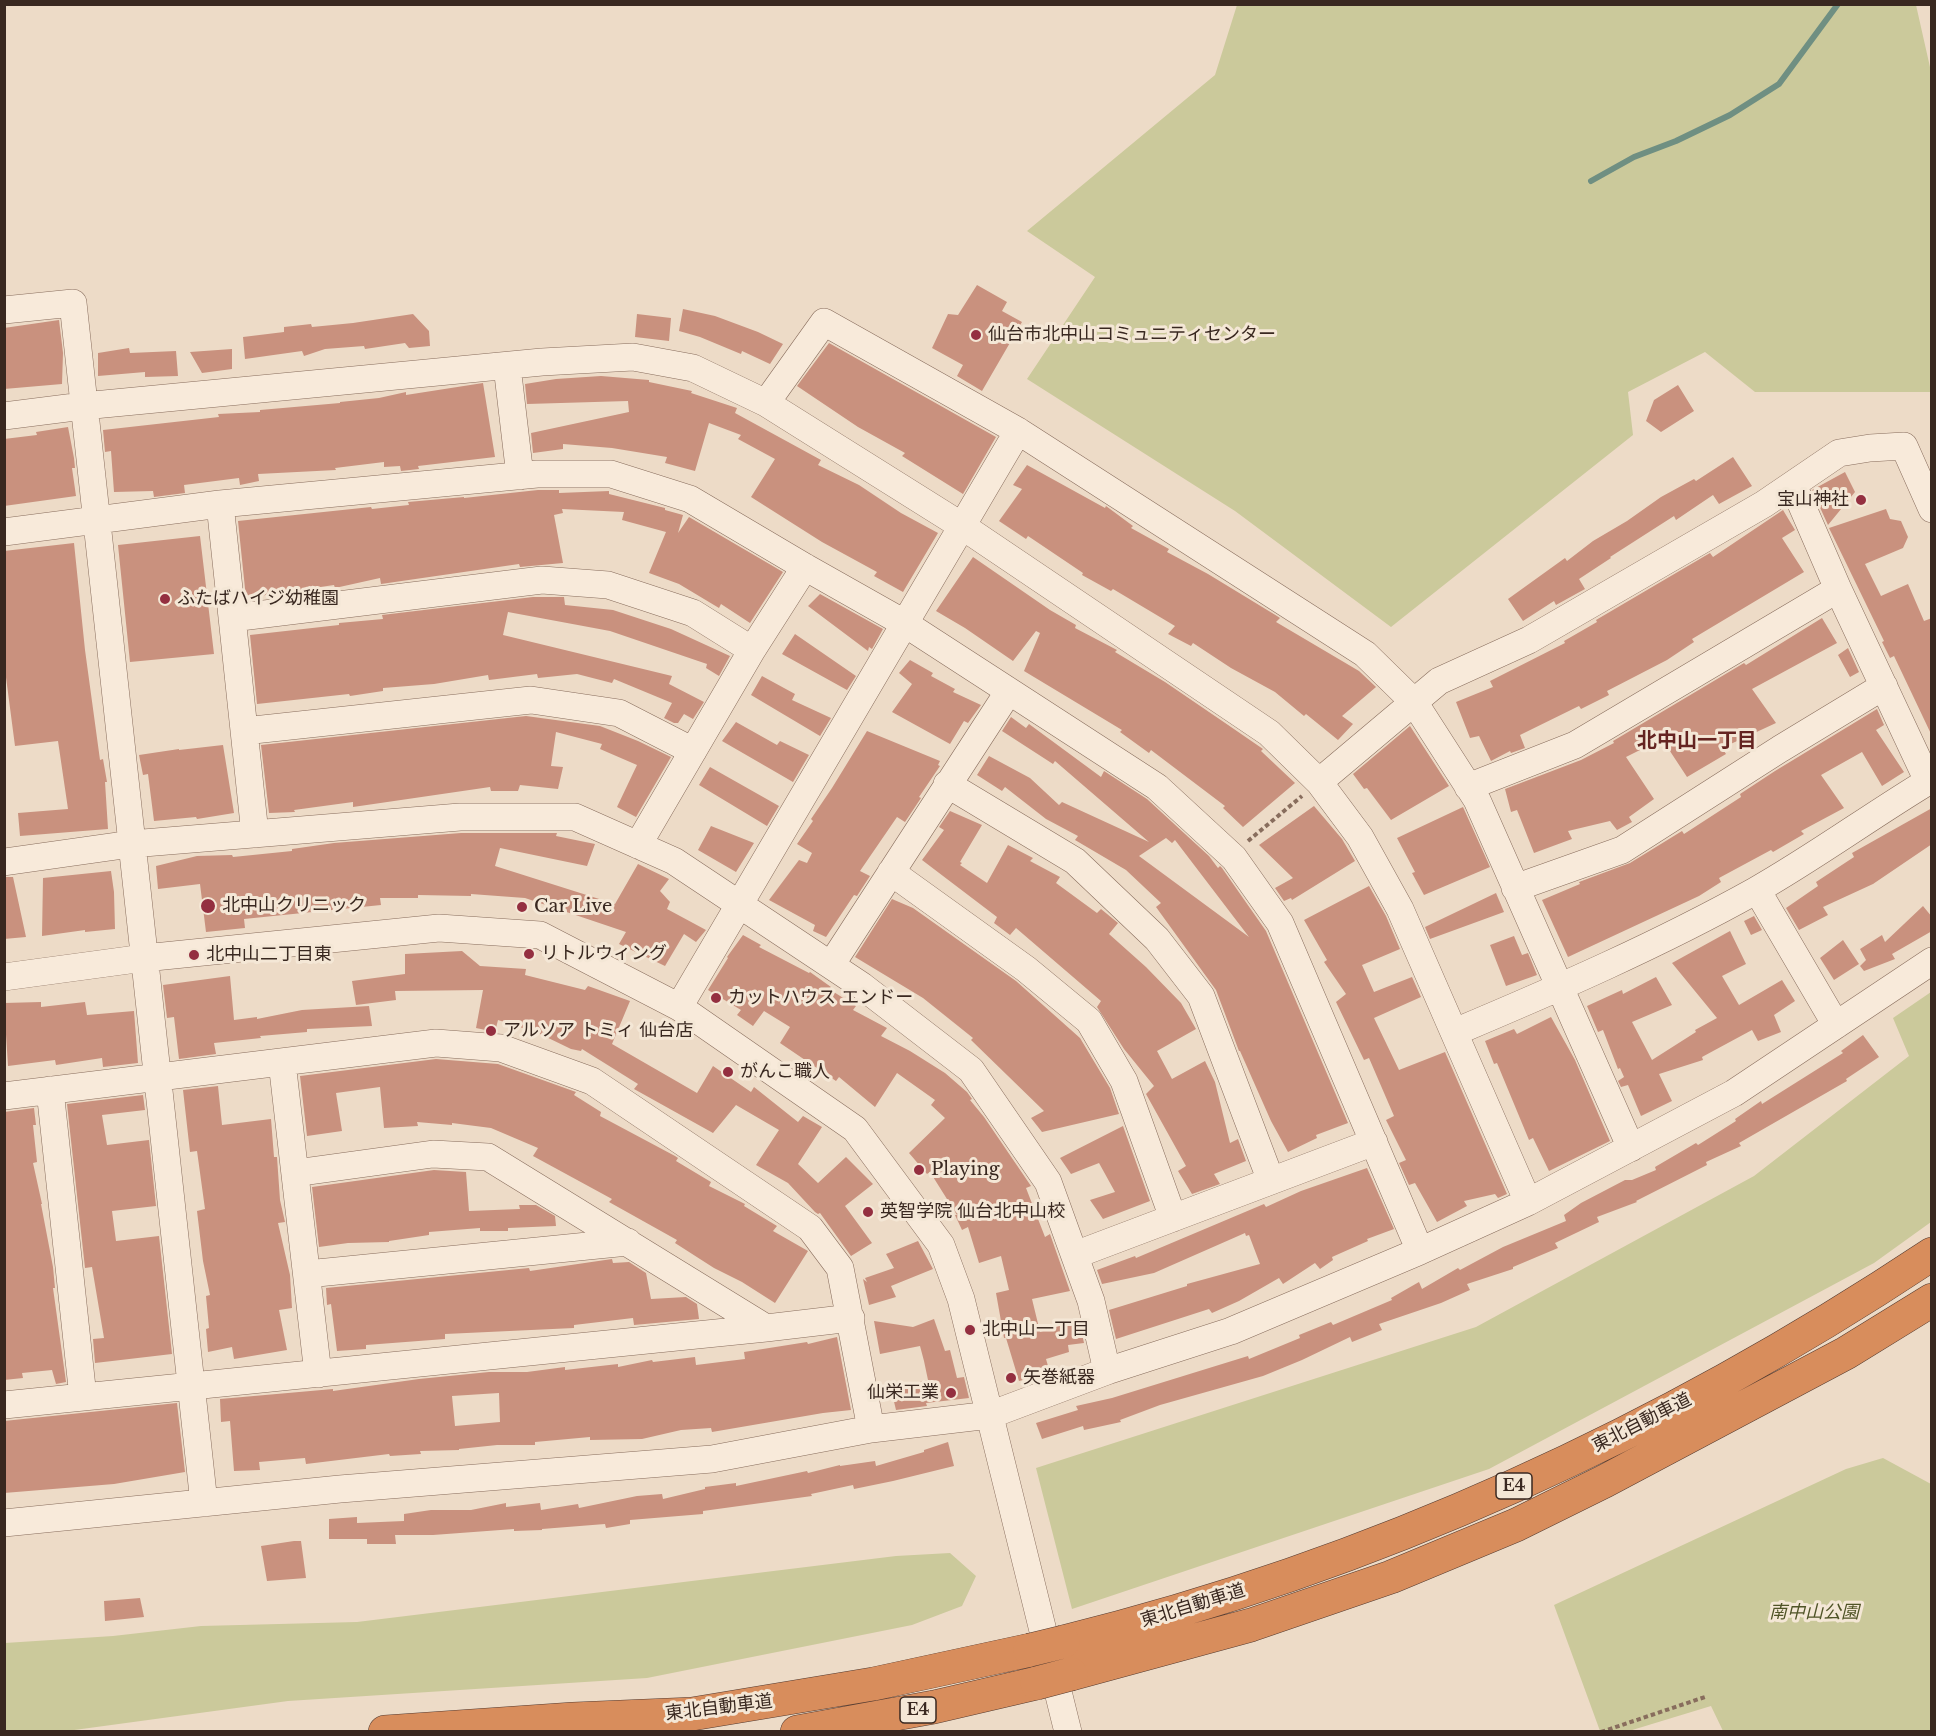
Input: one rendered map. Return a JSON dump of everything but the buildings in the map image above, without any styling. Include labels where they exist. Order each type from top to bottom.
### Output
[{"type":"highway","name":"東北自動車道","points":[[385,1731],[692,1714],[873,1684],[1063,1642],[1205,1603],[1288,1577],[1455,1513],[1531,1479],[1704,1392],[1813,1331],[1932,1254]]},
{"type":"highway","name":"東北自動車道","points":[[798,1731],[934,1707],[1037,1683],[1251,1625],[1391,1577],[1516,1524],[1605,1481],[1836,1358],[1932,1300]]},
{"type":"street","points":[[4,310],[73,303],[204,1503]]},
{"type":"street","points":[[766,403],[824,322],[1018,431],[1365,654],[1414,702],[1477,800],[1631,1148]]},
{"type":"street","points":[[4,416],[83,406],[507,366],[633,357],[693,368],[766,403],[962,526],[1269,733],[1319,782],[1360,837],[1400,909],[1528,1202]]},
{"type":"street","points":[[507,366],[520,476]]},
{"type":"street","points":[[679,1007],[1018,431]]},
{"type":"street","points":[[1319,782],[1438,681],[1529,640],[1764,504],[1839,453],[1904,446],[1932,509]]},
{"type":"street","points":[[4,532],[220,504],[520,476],[611,474],[690,498],[904,623],[1157,787],[1231,855],[1280,923],[1420,1251]]},
{"type":"street","points":[[1455,1032],[1660,942],[1757,890],[1930,780],[1838,589],[1792,485]]},
{"type":"street","points":[[220,504],[255,834]]},
{"type":"street","points":[[638,845],[752,650],[805,567]]},
{"type":"street","points":[[232,618],[542,580],[608,585],[693,613],[752,650]]},
{"type":"street","points":[[1468,788],[1575,745],[1838,589]]},
{"type":"street","points":[[1515,888],[1622,850],[1884,686]]},
{"type":"street","points":[[831,965],[1009,691]]},
{"type":"street","points":[[244,731],[531,700],[619,714],[693,751]]},
{"type":"street","points":[[947,784],[1075,861],[1157,939],[1201,996],[1271,1181]]},
{"type":"street","points":[[5,854],[460,817],[575,817],[674,861],[862,986],[971,1070],[1048,1182],[1091,1301],[1107,1371]]},
{"type":"street","points":[[891,872],[1026,969],[1089,1021],[1124,1081],[1173,1218]]},
{"type":"street","points":[[1757,890],[1836,1025]]},
{"type":"street","points":[[4,977],[144,958],[439,928],[540,935],[679,1007],[855,1129],[941,1245],[961,1299],[1068,1731]]},
{"type":"street","points":[[4,1523],[340,1489],[712,1459],[871,1430],[990,1415],[1107,1371],[1231,1331],[1420,1251],[1528,1202],[1734,1093],[1932,961]]},
{"type":"street","points":[[4,1096],[436,1043],[501,1048],[591,1081],[810,1228],[840,1269],[871,1430]]},
{"type":"street","points":[[282,1062],[318,1374]]},
{"type":"street","points":[[50,1090],[83,1397]]},
{"type":"street","points":[[1075,1255],[1374,1142]]},
{"type":"street","points":[[295,1173],[433,1154],[488,1157],[766,1328]]},
{"type":"street","points":[[307,1274],[628,1242]]},
{"type":"street","points":[[4,1405],[851,1318]]},
{"type":"path","points":[[1231,855],[1319,782]]},
{"type":"path","points":[[1601,1731],[1705,1697]]},
{"type":"green space","points":[[1237,5],[1916,5],[1932,76],[1931,392],[1755,392],[1705,352],[1628,392],[1633,435],[1391,627],[1235,511],[1027,379],[1095,277],[1027,231],[1215,75]]},
{"type":"green space","points":[[1931,992],[1931,1222],[1874,1263],[1489,1469],[1072,1609],[1036,1468],[1476,1327],[1754,1176],[1909,1056],[1893,1018]]},
{"type":"green space","name":"南中山公園","points":[[1883,1458],[1931,1484],[1931,1731],[1723,1731],[1711,1706],[1629,1731],[1600,1731],[1554,1605],[1846,1469]]},
{"type":"green space","points":[[950,1553],[976,1576],[962,1606],[912,1625],[647,1678],[288,1701],[67,1731],[5,1731],[5,1643],[113,1636],[201,1626],[357,1622],[896,1556]]},
{"type":"waterway","points":[[1591,181],[1634,157],[1676,141],[1730,115],[1779,84],[1838,4]]},
{"type":"place","name":"仙台市北中山コミュニティセンター","points":[[976,335]]},
{"type":"place","name":"宝山神社","points":[[1861,500]]},
{"type":"place","name":"ふたばハイジ幼稚園","points":[[165,599]]},
{"type":"place","name":"北中山クリニック","points":[[208,906]]},
{"type":"place","name":"Car Live","points":[[522,907]]},
{"type":"place","name":"リトルウィング","points":[[529,954]]},
{"type":"place","name":"北中山二丁目東","points":[[194,955]]},
{"type":"place","name":"カットハウス エンドー","points":[[716,998]]},
{"type":"place","name":"アルソア トミィ 仙台店","points":[[491,1031]]},
{"type":"place","name":"がんこ職人","points":[[728,1072]]},
{"type":"place","name":"Playing","points":[[919,1170]]},
{"type":"place","name":"英智学院 仙台北中山校","points":[[868,1212]]},
{"type":"place","name":"北中山一丁目","points":[[970,1330]]},
{"type":"place","name":"矢巻紙器","points":[[1011,1378]]},
{"type":"place","name":"仙栄工業","points":[[951,1393]]},
{"type":"district","name":"北中山一丁目","points":[[1697,741]]}]
